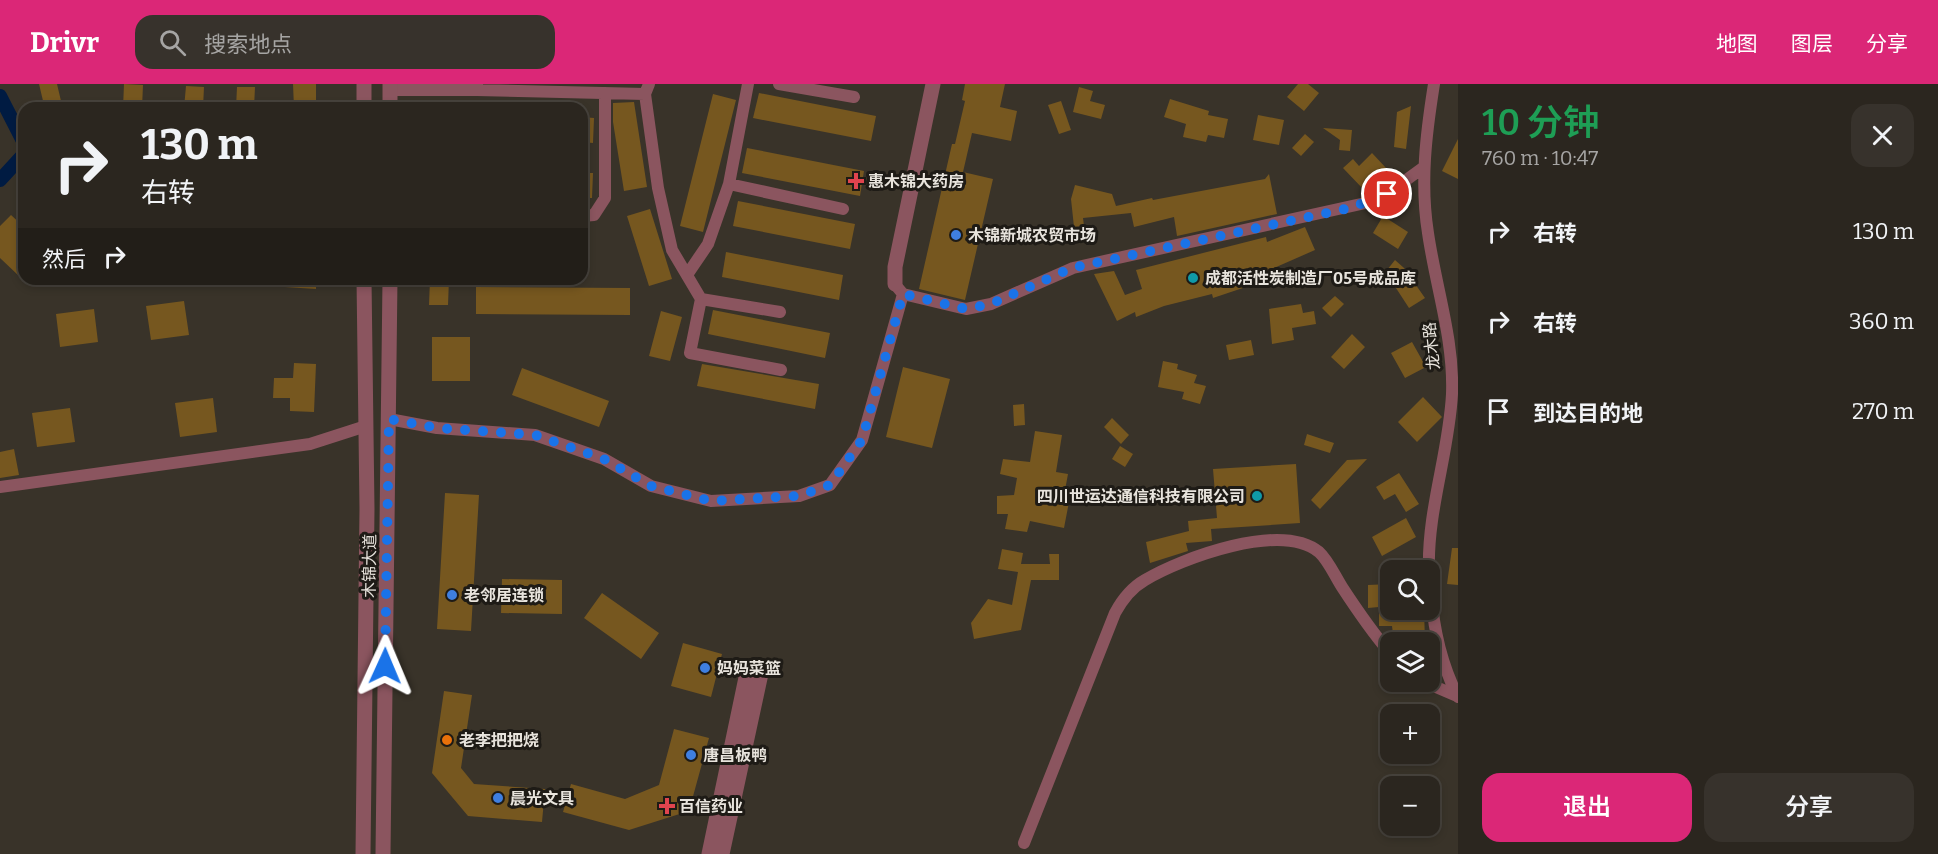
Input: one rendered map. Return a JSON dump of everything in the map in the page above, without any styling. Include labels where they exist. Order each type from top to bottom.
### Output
[{"type":"street","points":[[364,84],[364,102]]},
{"type":"street","points":[[687,274],[708,244],[729,184],[748,84]]},
{"type":"street","points":[[779,84],[854,98]]},
{"type":"street","points":[[389,419],[437,428],[535,435],[604,459],[651,486],[711,501],[799,496],[830,485],[862,440],[899,289],[895,267],[933,84]]},
{"type":"street","name":"龙木路","points":[[1429,560],[1428,545],[1452,395],[1450,339],[1428,233],[1424,167],[1425,138],[1434,84]]},
{"type":"street","points":[[390,87],[477,87],[605,93],[647,89],[658,189],[672,250],[701,299],[690,353],[781,370]]},
{"type":"street","points":[[588,216],[594,215],[605,198],[605,93]]},
{"type":"street","points":[[899,289],[966,309],[991,304],[1072,268],[1370,202],[1387,194],[1424,167]]},
{"type":"street","points":[[729,184],[843,209]]},
{"type":"street","name":"木锦大道","points":[[363,854],[366,426],[364,285]]},
{"type":"street","name":"木锦大道","points":[[383,854],[390,285]]},
{"type":"street","points":[[701,299],[780,312]]},
{"type":"street","points":[[0,487],[310,444],[366,426]]},
{"type":"street","points":[[1024,843],[1115,614],[1124,597],[1144,580],[1215,551],[1259,540],[1292,541],[1320,553],[1380,641]]},
{"type":"street","name":"龙木路","points":[[1434,620],[1441,654],[1457,696]]},
{"type":"street","points":[[709,854],[748,668],[762,669],[722,854]]},
{"type":"street","points":[[1440,689],[1457,696]]},
{"type":"building","points":[[39,84],[57,84],[61,101],[43,102]]},
{"type":"building","points":[[124,84],[143,85],[142,102],[123,102]]},
{"type":"building","points":[[293,84],[316,84],[316,102],[294,102]]},
{"type":"building","name":"木锦新城农贸市场","points":[[965,84],[1005,84],[1000,107],[1017,111],[1011,141],[972,133],[963,172],[993,179],[965,300],[919,289],[952,144],[955,144],[965,101],[962,100]]},
{"type":"building","points":[[1298,84],[1308,84],[1319,93],[1304,111],[1287,97]]},
{"type":"building","points":[[186,86],[204,87],[203,102],[185,102]]},
{"type":"building","points":[[237,87],[255,87],[254,102],[236,102]]},
{"type":"building","points":[[1079,87],[1093,91],[1090,101],[1105,105],[1101,119],[1073,112]]},
{"type":"building","points":[[759,93],[876,116],[871,141],[753,118]]},
{"type":"building","points":[[713,94],[736,100],[703,232],[680,226]]},
{"type":"building","points":[[1170,99],[1209,111],[1208,115],[1228,119],[1224,138],[1208,135],[1206,142],[1183,137],[1186,124],[1164,117]]},
{"type":"building","points":[[1061,101],[1071,130],[1059,134],[1048,105]]},
{"type":"building","points":[[634,102],[647,187],[624,191],[613,122],[613,103]]},
{"type":"building","points":[[1411,106],[1406,149],[1394,147],[1397,112]]},
{"type":"building","points":[[1258,115],[1284,120],[1279,145],[1253,140]]},
{"type":"building","points":[[588,118],[594,118],[593,143],[588,143]]},
{"type":"building","points":[[1323,128],[1352,130],[1350,151],[1339,150],[1340,140]]},
{"type":"building","points":[[1305,134],[1314,142],[1301,156],[1292,148]]},
{"type":"building","points":[[1458,139],[1458,179],[1442,171]]},
{"type":"building","points":[[747,148],[864,171],[860,196],[742,173]]},
{"type":"building","points":[[1372,153],[1387,169],[1364,190],[1343,168],[1353,159],[1359,166]]},
{"type":"building","points":[[588,173],[593,173],[592,198],[588,198]]},
{"type":"building","points":[[1269,174],[1277,214],[1177,236],[1174,217],[1134,227],[1131,213],[1083,218],[1084,226],[1074,227],[1071,199],[1075,185],[1112,194],[1116,206],[1265,179]]},
{"type":"building","points":[[738,201],[855,224],[850,249],[733,226]]},
{"type":"building","points":[[650,209],[672,279],[649,286],[627,216]]},
{"type":"building","points":[[11,215],[18,221],[18,275],[0,258],[0,226]]},
{"type":"building","points":[[1383,216],[1408,232],[1398,249],[1373,233]]},
{"type":"building","points":[[1305,227],[1315,250],[1274,268],[1276,277],[1213,298],[1212,294],[1164,306],[1136,317],[1135,312],[1117,321],[1094,274],[1114,271],[1125,295],[1142,289],[1136,270],[1266,237],[1267,242]]},
{"type":"building","points":[[726,252],[843,275],[839,300],[722,277]]},
{"type":"building","points":[[1395,260],[1404,268],[1425,298],[1409,308],[1394,285],[1400,281],[1387,270]]},
{"type":"building","points":[[285,285],[316,285],[316,289],[285,287]]},
{"type":"building","points":[[430,285],[449,285],[448,305],[429,305]]},
{"type":"building","points":[[476,287],[630,288],[630,315],[476,314]]},
{"type":"building","points":[[1335,296],[1344,304],[1331,317],[1322,308]]},
{"type":"building","points":[[184,301],[189,335],[151,340],[146,306]]},
{"type":"building","points":[[1301,304],[1303,313],[1314,311],[1316,324],[1292,328],[1294,340],[1272,344],[1269,309]]},
{"type":"building","points":[[94,309],[98,342],[60,347],[56,314]]},
{"type":"building","points":[[713,310],[830,333],[825,358],[708,334]]},
{"type":"building","points":[[661,311],[682,317],[670,361],[649,356]]},
{"type":"building","points":[[1352,334],[1365,347],[1344,369],[1331,357]]},
{"type":"building","points":[[432,337],[470,337],[470,381],[432,381]]},
{"type":"building","points":[[1251,340],[1254,355],[1229,360],[1226,345]]},
{"type":"building","points":[[1412,342],[1426,367],[1405,378],[1391,353]]},
{"type":"building","points":[[1163,361],[1178,364],[1177,369],[1197,375],[1194,383],[1206,386],[1200,404],[1182,399],[1184,392],[1158,387]]},
{"type":"building","points":[[294,363],[316,364],[314,412],[290,411],[290,398],[273,398],[274,378],[293,378]]},
{"type":"building","points":[[702,364],[819,384],[815,409],[697,386]]},
{"type":"building","points":[[903,367],[950,379],[932,448],[886,437]]},
{"type":"building","points":[[522,368],[609,401],[599,427],[512,395]]},
{"type":"building","points":[[1423,397],[1442,417],[1417,442],[1398,422]]},
{"type":"building","points":[[213,398],[217,432],[180,437],[175,403]]},
{"type":"building","points":[[1024,404],[1025,425],[1014,426],[1013,405]]},
{"type":"building","points":[[70,408],[75,442],[37,447],[32,413]]},
{"type":"building","points":[[1112,418],[1129,435],[1121,444],[1104,427]]},
{"type":"building","points":[[1035,431],[1062,435],[1056,472],[1068,474],[1063,501],[1069,502],[1064,528],[1030,521],[1027,532],[1005,529],[1008,514],[997,514],[997,496],[1014,495],[1017,478],[1000,474],[1003,459],[1030,462]]},
{"type":"building","points":[[1307,434],[1334,443],[1330,453],[1304,445]]},
{"type":"building","points":[[1120,446],[1133,454],[1125,467],[1112,459]]},
{"type":"building","points":[[14,449],[19,475],[0,478],[0,452]]},
{"type":"building","points":[[1367,459],[1320,509],[1311,500],[1347,460]]},
{"type":"building","name":"四川世运达通信科技有限公司","points":[[1296,464],[1300,523],[1211,529],[1212,541],[1186,543],[1188,551],[1150,563],[1146,542],[1189,531],[1188,521],[1217,518],[1213,469]]},
{"type":"building","points":[[1399,473],[1419,504],[1406,512],[1395,494],[1384,500],[1376,487]]},
{"type":"building","points":[[445,493],[479,495],[471,631],[437,629]]},
{"type":"building","points":[[1406,518],[1416,537],[1382,556],[1372,537]]},
{"type":"building","points":[[1452,548],[1458,548],[1458,585],[1447,584]]},
{"type":"building","points":[[1002,549],[1023,553],[1021,564],[1050,564],[1049,554],[1059,554],[1059,580],[1031,580],[1021,630],[974,639],[971,623],[988,599],[1012,605],[1018,572],[998,569]]},
{"type":"building","points":[[502,579],[562,580],[562,614],[501,613]]},
{"type":"building","points":[[1380,584],[1380,620],[1424,620],[1425,632],[1393,632],[1392,626],[1379,626],[1379,607],[1368,608],[1368,585]]},
{"type":"building","points":[[602,593],[659,633],[641,659],[584,618]]},
{"type":"building","points":[[683,643],[722,654],[711,697],[671,686]]},
{"type":"building","points":[[444,691],[472,695],[461,768],[474,784],[545,789],[542,822],[468,816],[432,773]]},
{"type":"building","points":[[674,729],[709,738],[689,811],[629,830],[563,812],[571,784],[625,799],[659,785]]},
{"type":"waterway","points":[[0,96],[18,131]]},
{"type":"waterway","points":[[0,180],[18,160]]},
{"type":"place","name":"惠木锦大药房","points":[[856,181]]},
{"type":"place","name":"木锦新城农贸市场","points":[[956,235]]},
{"type":"place","name":"成都活性炭制造厂05号成品库","points":[[1193,278]]},
{"type":"place","name":"四川世运达通信科技有限公司","points":[[1257,496]]},
{"type":"place","name":"老邻居连锁","points":[[452,595]]},
{"type":"place","name":"妈妈菜篮","points":[[705,668]]},
{"type":"place","name":"老李把把烧","points":[[447,740]]},
{"type":"place","name":"唐昌板鸭","points":[[691,755]]},
{"type":"place","name":"晨光文具","points":[[498,798]]},
{"type":"place","name":"百信药业","points":[[667,806]]},
{"type":"route","points":[[385,666],[389,419],[437,428],[535,435],[604,459],[651,486],[711,501],[799,496],[830,485],[862,440],[903,294],[966,309],[991,304],[1072,268],[1350,208],[1387,194]]}]
